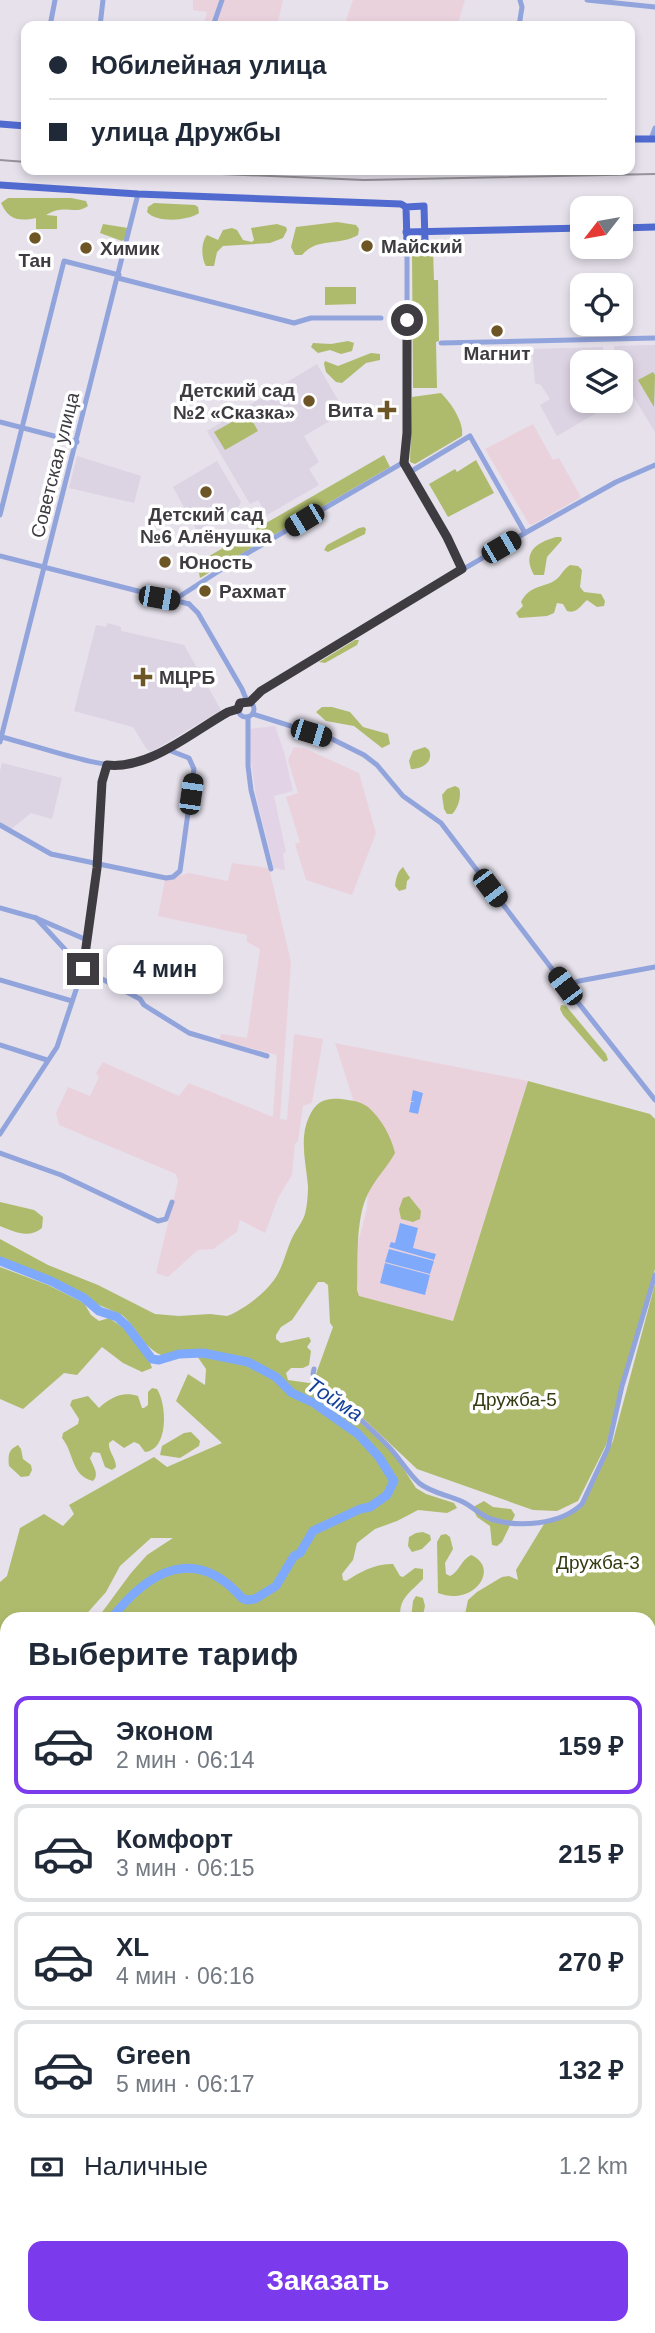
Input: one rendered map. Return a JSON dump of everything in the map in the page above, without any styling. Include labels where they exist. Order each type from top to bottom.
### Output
[{"type":"main road","points":[[0,124],[21,124]]},
{"type":"main road","points":[[635,139],[653,139]]},
{"type":"main road","points":[[0,185],[138,194],[424,206],[425,242],[407,243],[406,207]]},
{"type":"main road","points":[[634,228],[655,227]]},
{"type":"main road","points":[[406,232],[570,228]]},
{"type":"street","points":[[51,21],[55,0]]},
{"type":"street","points":[[101,21],[103,0]]},
{"type":"street","points":[[215,21],[222,0]]},
{"type":"street","points":[[520,0],[520,21]]},
{"type":"street","points":[[587,0],[655,7]]},
{"type":"street","points":[[653,139],[655,128]]},
{"type":"street","name":"Советская улица","points":[[1,740],[3,717],[45,567],[138,194]]},
{"type":"street","points":[[407,243],[407,433],[404,463],[462,569]]},
{"type":"street","points":[[0,515],[64,261],[294,323],[311,318],[381,318]]},
{"type":"street","points":[[441,342],[655,338]]},
{"type":"street","points":[[0,422],[77,442]]},
{"type":"street","points":[[410,472],[470,436],[525,533]]},
{"type":"street","points":[[174,600],[239,558],[404,463]]},
{"type":"street","points":[[655,465],[615,482],[462,569],[248,701],[240,703],[238,709],[241,715],[250,715],[332,739],[353,748],[371,760],[403,796],[441,823],[655,1100]]},
{"type":"street","points":[[0,556],[189,604],[198,613],[254,707],[250,715],[248,766],[271,869]]},
{"type":"street","points":[[189,604],[195,587]]},
{"type":"street","points":[[1,740],[119,767],[135,764],[238,709]]},
{"type":"street","points":[[0,825],[51,854],[166,878],[173,877],[180,871],[194,769],[189,758],[166,748]]},
{"type":"street","points":[[0,1134],[60,1041],[83,969],[97,863],[102,782],[107,765]]},
{"type":"street","points":[[0,908],[36,918],[87,940]]},
{"type":"street","points":[[36,918],[83,969],[140,999],[189,1033],[267,1056]]},
{"type":"street","points":[[565,986],[655,967]]},
{"type":"street","points":[[0,980],[72,1001]]},
{"type":"street","points":[[0,1045],[47,1060]]},
{"type":"street","points":[[0,1153],[61,1175],[158,1221],[166,1219],[172,1202]]},
{"type":"street","points":[[314,1369],[313,1374],[321,1384],[382,1439],[405,1468],[425,1487],[464,1503],[490,1519],[515,1524],[542,1523],[576,1510],[582,1504],[608,1448],[622,1386],[655,1275]]},
{"type":"shaded area","points":[[193,0],[283,0],[278,21],[204,21],[207,12],[193,10]]},
{"type":"shaded area","points":[[353,0],[465,0],[459,21],[346,21]]},
{"type":"shaded area","points":[[655,345],[655,432],[633,396],[633,350],[614,350],[614,346]]},
{"type":"shaded area","points":[[603,347],[603,350],[570,350],[570,413],[596,413],[557,436],[540,405],[550,399],[541,385],[535,383],[532,349]]},
{"type":"shaded area","points":[[317,364],[345,412],[304,436],[319,462],[309,469],[319,485],[267,515],[258,500],[250,504],[207,431]]},
{"type":"shaded area","points":[[533,424],[553,460],[559,458],[581,497],[532,525],[485,449]]},
{"type":"shaded area","points":[[77,456],[141,476],[134,503],[69,488]]},
{"type":"shaded area","name":"Детский сад №6 Алёнушка","points":[[217,461],[241,502],[239,506],[197,531],[173,487]]},
{"type":"shaded area","name":"МЦРБ","points":[[108,623],[121,627],[121,631],[184,645],[221,710],[151,752],[133,727],[74,711],[96,625],[106,627]]},
{"type":"shaded area","points":[[275,726],[293,791],[274,796],[286,852],[283,853],[285,870],[274,868],[256,796],[250,755],[250,729]]},
{"type":"shaded area","points":[[294,747],[304,748],[359,773],[376,833],[352,895],[306,880],[295,844],[300,842],[286,797],[298,793],[288,760]]},
{"type":"shaded area","points":[[2,763],[62,778],[52,819],[31,813],[11,829],[0,823]]},
{"type":"shaded area","points":[[232,863],[269,868],[291,962],[280,1119],[287,1120],[294,1034],[323,1039],[312,1103],[303,1106],[292,1175],[278,1198],[265,1233],[240,1220],[237,1232],[213,1249],[198,1250],[168,1277],[156,1273],[178,1181],[176,1174],[59,1125],[56,1113],[68,1087],[90,1096],[99,1077],[96,1073],[103,1062],[179,1096],[189,1083],[273,1117],[277,1055],[219,1040],[221,1034],[247,1038],[260,949],[247,942],[247,935],[158,916],[165,880],[189,873],[228,881]]},
{"type":"shaded area","points":[[335,1043],[528,1081],[453,1321],[354,1295],[346,1290],[367,1208],[368,1146]]},
{"type":"green space","points":[[8,198],[71,198],[86,201],[88,206],[78,210],[59,210],[46,215],[57,216],[57,229],[36,229],[36,218],[24,220],[7,213],[1,203]]},
{"type":"green space","points":[[154,203],[195,205],[199,213],[180,219],[157,218],[147,212],[148,207]]},
{"type":"green space","points":[[337,222],[356,225],[359,229],[358,235],[315,246],[302,255],[295,255],[291,247],[296,227]]},
{"type":"green space","points":[[103,224],[128,228],[125,239],[122,241],[100,233]]},
{"type":"green space","points":[[277,224],[286,227],[283,238],[270,243],[223,246],[217,252],[214,266],[206,266],[202,250],[207,235],[218,240],[223,230],[232,228],[237,230],[243,240],[252,242],[254,240],[251,228]]},
{"type":"green space","points":[[412,250],[433,250],[434,280],[438,280],[437,388],[413,388]]},
{"type":"green space","points":[[325,287],[356,287],[356,304],[325,305]]},
{"type":"green space","points":[[313,343],[354,343],[352,351],[341,354],[330,350],[318,353],[311,347]]},
{"type":"green space","points":[[371,353],[380,354],[380,360],[366,363],[342,383],[336,382],[326,372],[325,361],[338,366]]},
{"type":"green space","points":[[653,372],[655,375],[654,407],[638,380]]},
{"type":"green space","points":[[441,393],[456,413],[462,436],[415,464],[410,462],[412,397]]},
{"type":"green space","points":[[248,413],[258,431],[225,450],[214,432]]},
{"type":"green space","points":[[384,455],[390,467],[200,578],[197,563]]},
{"type":"green space","points":[[476,460],[494,493],[448,517],[429,484]]},
{"type":"green space","points":[[364,527],[365,534],[328,552],[324,550],[327,545]]},
{"type":"green space","points":[[561,537],[562,540],[547,557],[544,575],[534,575],[529,561],[530,555],[542,542]]},
{"type":"green space","points":[[570,565],[578,566],[582,570],[580,587],[584,592],[601,594],[605,601],[604,606],[597,607],[587,600],[578,609],[570,612],[563,604],[557,603],[554,613],[547,616],[519,618],[516,613],[523,606],[521,602],[528,593],[554,581]]},
{"type":"green space","points":[[359,640],[357,645],[325,663],[319,662]]},
{"type":"green space","points":[[322,707],[350,712],[363,727],[388,734],[390,744],[382,748],[354,726],[326,721],[316,712]]},
{"type":"green space","points":[[425,747],[429,750],[430,758],[423,766],[411,769],[409,761],[413,751]]},
{"type":"green space","points":[[455,786],[460,791],[459,802],[452,814],[447,814],[442,795]]},
{"type":"green space","points":[[403,867],[410,878],[406,889],[399,891],[395,883]]},
{"type":"green space","points":[[561,1005],[566,1006],[606,1054],[608,1060],[604,1062],[600,1058],[563,1015]]},
{"type":"green space","name":"Дружба-5","points":[[528,1081],[650,1114],[655,1119],[655,1269],[606,1445],[578,1501],[557,1511],[533,1510],[417,1469],[316,1374],[333,1327],[330,1323],[328,1285],[318,1282],[292,1320],[281,1327],[276,1335],[276,1339],[281,1343],[309,1337],[311,1341],[307,1347],[311,1351],[309,1365],[291,1368],[286,1373],[288,1380],[316,1384],[390,1448],[416,1488],[454,1503],[457,1508],[447,1513],[418,1510],[375,1529],[357,1543],[353,1560],[342,1574],[343,1580],[387,1564],[393,1564],[403,1577],[415,1568],[423,1569],[423,1579],[403,1601],[400,1612],[102,1612],[147,1555],[173,1538],[151,1538],[120,1566],[106,1592],[88,1612],[0,1612],[0,1582],[7,1576],[20,1528],[44,1514],[63,1526],[74,1514],[69,1505],[154,1457],[167,1467],[222,1443],[176,1401],[188,1374],[205,1385],[206,1369],[197,1356],[175,1358],[160,1355],[153,1351],[122,1315],[0,1262],[0,1239],[48,1265],[98,1285],[155,1314],[227,1316],[253,1301],[274,1280],[304,1217],[308,1186],[304,1133],[312,1111],[325,1100],[353,1101],[373,1111],[388,1134],[395,1153],[365,1200],[358,1252],[359,1296],[453,1321]]},
{"type":"green space","points":[[409,1196],[421,1211],[420,1219],[413,1222],[401,1219],[399,1209],[403,1198]]},
{"type":"green space","points":[[0,1202],[34,1210],[43,1217],[42,1228],[27,1234],[0,1226]]},
{"type":"green space","points":[[0,1267],[48,1285],[84,1303],[91,1315],[99,1321],[109,1318],[116,1322],[141,1345],[152,1368],[142,1372],[123,1363],[102,1347],[77,1375],[64,1373],[23,1409],[0,1399]]},
{"type":"green space","name":"Дружба-3","points":[[655,1284],[655,1612],[465,1612],[468,1600],[477,1592],[502,1577],[509,1576],[518,1580],[516,1570],[544,1524],[581,1508],[613,1441]]},
{"type":"green space","points":[[152,1388],[157,1389],[163,1405],[164,1425],[158,1443],[145,1452],[134,1442],[124,1448],[113,1440],[109,1446],[116,1467],[112,1470],[105,1467],[100,1453],[93,1452],[90,1458],[96,1476],[93,1481],[86,1478],[77,1469],[62,1438],[63,1433],[78,1424],[79,1419],[70,1405],[72,1400],[88,1396],[99,1408],[117,1396],[127,1394],[138,1396],[144,1408],[148,1405],[148,1392]]},
{"type":"green space","points":[[191,1432],[200,1441],[199,1446],[180,1458],[160,1455],[162,1446],[184,1433]]},
{"type":"green space","points":[[18,1445],[23,1459],[31,1465],[29,1476],[21,1477],[9,1466],[9,1453]]},
{"type":"green space","points":[[484,1501],[493,1507],[511,1509],[515,1515],[502,1542],[497,1546],[492,1545],[490,1526],[477,1517],[473,1509]]},
{"type":"green space","points":[[423,1532],[430,1535],[431,1540],[422,1549],[412,1552],[408,1546],[409,1537]]},
{"type":"green space","points":[[441,1535],[450,1537],[453,1549],[445,1563],[446,1574],[453,1574],[471,1555],[480,1561],[484,1568],[479,1584],[463,1595],[438,1593],[437,1542]]},
{"type":"green space","points":[[416,1596],[423,1598],[424,1612],[412,1612]]},
{"type":"water","points":[[413,1090],[423,1093],[418,1114],[409,1112],[411,1102],[415,1102],[411,1101]]},
{"type":"water","points":[[400,1223],[418,1228],[413,1248],[436,1254],[434,1260],[389,1247],[391,1242],[395,1243]]},
{"type":"water","points":[[389,1249],[434,1261],[430,1274],[385,1262]]},
{"type":"water","points":[[385,1263],[430,1275],[425,1295],[380,1283]]},
{"type":"waterway","name":"Тойма","points":[[0,1261],[51,1281],[84,1298],[99,1311],[117,1317],[152,1359],[203,1353],[248,1362],[276,1377],[292,1393],[314,1403],[358,1434],[379,1457],[394,1481],[387,1495],[370,1507],[313,1531],[276,1586],[255,1599],[242,1598],[224,1581],[207,1572],[190,1568],[173,1570],[156,1577],[140,1588],[117,1612]]},
{"type":"railway","points":[[0,160],[21,162]]},
{"type":"railway","points":[[635,174],[655,174]]},
{"type":"railway","points":[[246,175],[364,180],[606,175]]},
{"type":"place","name":"Тан","points":[[35,238]]},
{"type":"place","name":"Майский","points":[[367,246]]},
{"type":"place","name":"Химик","points":[[86,248]]},
{"type":"place","name":"Магнит","points":[[497,331]]},
{"type":"place","name":"Детский сад №2 «Сказка»","points":[[309,401]]},
{"type":"place","name":"Вита","points":[[387,410]]},
{"type":"place","name":"Детский сад №6 Алёнушка","points":[[206,492]]},
{"type":"place","name":"Юность","points":[[165,562]]},
{"type":"place","name":"Рахмат","points":[[205,591]]},
{"type":"place","name":"МЦРБ","points":[[143,677]]},
{"type":"route","points":[[83,969],[97,868],[102,782],[107,765],[119,767],[144,761],[228,712],[238,709],[243,701],[250,702],[261,691],[462,569],[447,537],[404,463],[407,433],[407,320]]}]
